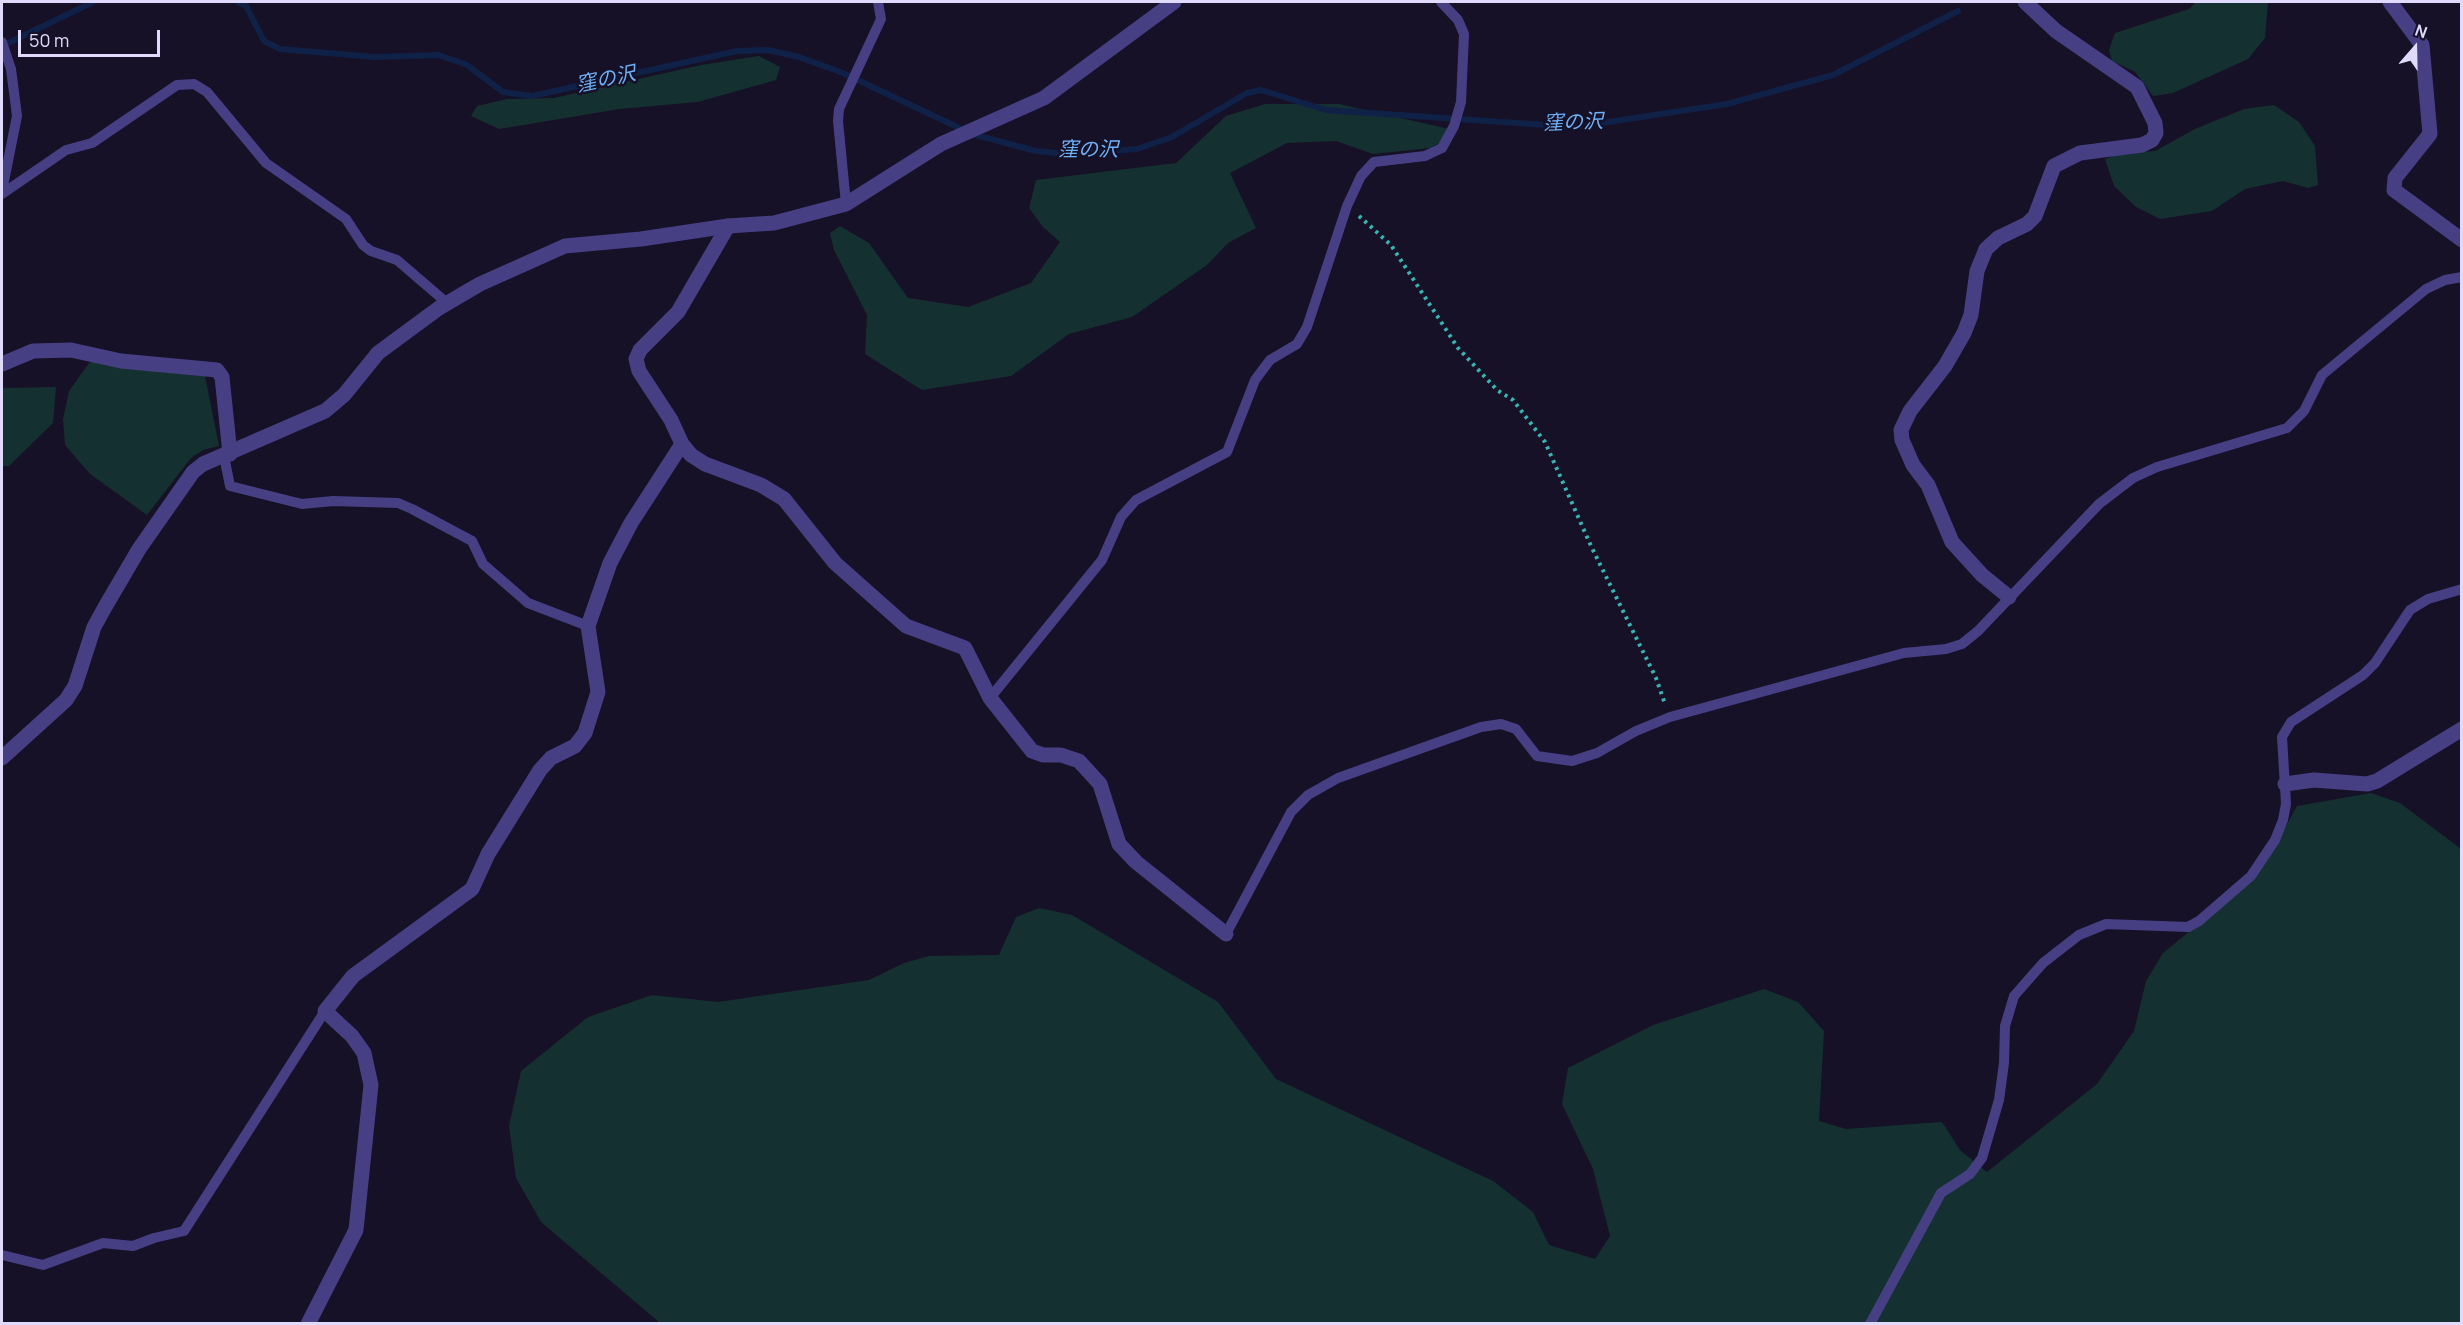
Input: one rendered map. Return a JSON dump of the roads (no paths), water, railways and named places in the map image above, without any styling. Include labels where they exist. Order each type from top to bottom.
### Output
[{"type":"street","points":[[2,758],[66,700],[75,686],[94,627],[139,549],[193,472],[203,464],[325,411],[344,395],[378,353],[447,303],[480,284],[565,246],[641,239],[728,226],[774,223],[846,204],[941,144],[1044,98],[1174,2]]},
{"type":"street","points":[[2009,597],[1982,575],[1952,542],[1928,485],[1913,465],[1902,440],[1901,430],[1910,411],[1945,366],[1964,333],[1971,315],[1977,271],[1986,249],[1998,238],[2027,224],[2035,216],[2054,166],[2080,153],[2142,145],[2152,140],[2156,133],[2155,123],[2137,87],[2056,31],[2025,2]]},
{"type":"street","points":[[2390,2],[2422,45],[2430,134],[2396,178],[2394,190],[2462,240]]},
{"type":"street","points":[[728,226],[678,312],[640,350],[636,359],[639,371],[671,420],[682,444],[691,455],[705,464],[761,485],[784,499],[835,563],[906,626],[965,648],[990,698],[1032,751],[1061,755],[1079,761],[1100,784],[1119,844],[1136,862],[1226,934]]},
{"type":"street","points":[[2,364],[33,351],[71,350],[121,360],[217,370],[222,377],[227,455]]},
{"type":"street","points":[[308,1323],[356,1230],[371,1085],[364,1053],[352,1036],[325,1011],[353,976],[472,889],[488,854],[540,770],[551,758],[575,746],[585,733],[598,692],[588,626],[610,563],[631,523],[682,444]]},
{"type":"street","points":[[2285,784],[2314,780],[2367,784],[2377,781],[2462,729]]},
{"type":"lane","points":[[846,204],[838,121],[839,109],[881,19],[878,2]]},
{"type":"lane","points":[[990,698],[1102,560],[1120,517],[1136,500],[1227,452],[1255,380],[1270,360],[1298,344],[1307,327],[1347,206],[1361,176],[1374,162],[1425,156],[1442,148],[1455,126],[1461,102],[1464,34],[1458,20],[1441,2]]},
{"type":"lane","points":[[2,42],[11,69],[17,116],[2,192]]},
{"type":"lane","points":[[2,192],[66,150],[92,144],[177,85],[194,84],[207,92],[266,163],[346,219],[363,245],[371,251],[397,260],[447,303]]},
{"type":"lane","points":[[1226,934],[1292,812],[1308,795],[1338,778],[1481,727],[1501,724],[1516,729],[1537,756],[1572,761],[1597,753],[1636,731],[1670,717],[1904,653],[1946,649],[1962,644],[2099,504],[2133,478],[2157,467],[2287,428],[2304,411],[2322,375],[2426,289],[2445,280],[2462,277]]},
{"type":"lane","points":[[227,455],[230,486],[302,504],[333,501],[398,503],[412,509],[472,542],[483,564],[528,603],[588,626]]},
{"type":"lane","points":[[1870,1323],[1941,1193],[1970,1174],[1982,1158],[1999,1100],[2004,1063],[2005,1026],[2014,996],[2051,955],[2088,931],[2106,924],[2188,927],[2199,921],[2251,876],[2275,840],[2283,820],[2285,784],[2282,737],[2291,722],[2363,675],[2375,663],[2410,610],[2428,599],[2462,589]]},
{"type":"lane","points":[[2,1255],[43,1265],[103,1243],[133,1246],[184,1231],[325,1011]]},
{"type":"waterway","name":"窪の沢","points":[[2,46],[93,2]]},
{"type":"waterway","name":"窪の沢","points":[[238,2],[246,6],[264,41],[280,49],[375,57],[439,55],[467,65],[503,92],[532,96],[737,51],[768,50],[799,57],[843,73],[972,134],[1036,151],[1067,154],[1137,149],[1172,137],[1247,93],[1261,90],[1326,110],[1575,127],[1727,104],[1833,75],[1958,11]]}]
